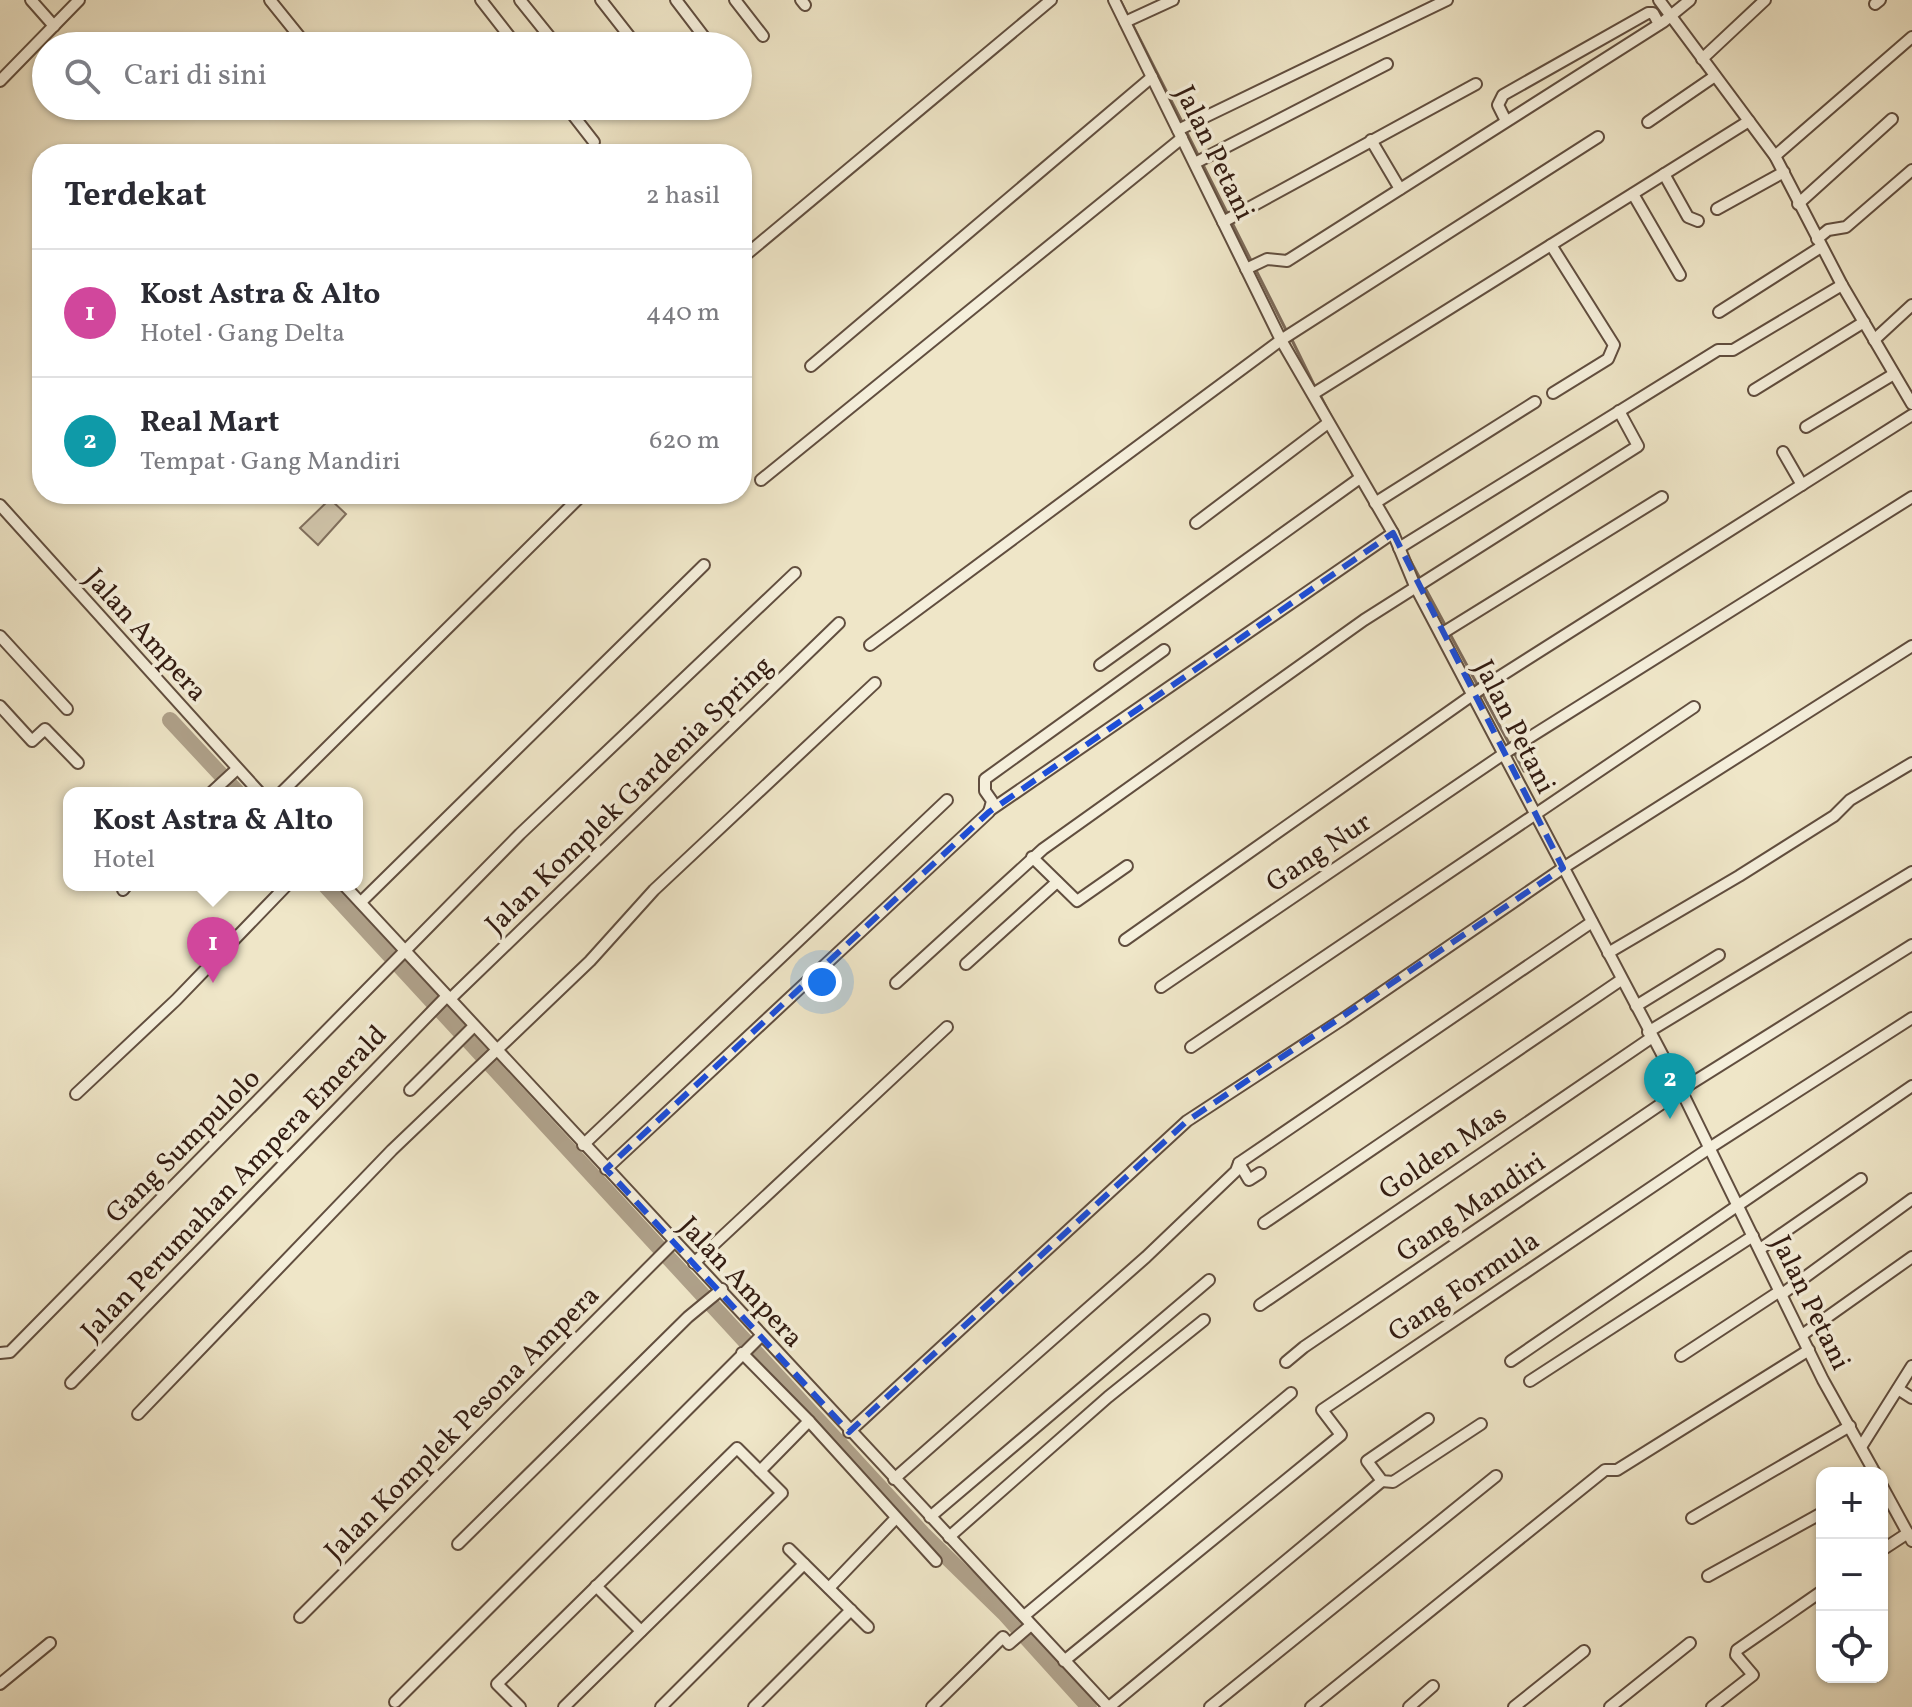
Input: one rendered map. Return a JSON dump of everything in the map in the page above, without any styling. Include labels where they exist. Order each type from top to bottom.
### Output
[{"type":"street","points":[[31,0],[54,26]]},
{"type":"street","points":[[47,32],[79,0]]},
{"type":"street","points":[[270,0],[296,32]]},
{"type":"street","points":[[481,0],[506,32]]},
{"type":"street","points":[[520,0],[546,32]]},
{"type":"street","points":[[601,0],[626,32]]},
{"type":"street","points":[[676,0],[700,32]]},
{"type":"street","points":[[735,0],[763,36]]},
{"type":"street","points":[[752,250],[1051,0]]},
{"type":"street","name":"Jalan Petani","points":[[1114,0],[1128,20],[1152,77],[1201,161],[1248,268],[1319,391],[1328,423],[1403,546],[1415,586],[1446,631],[1533,813],[1711,1147],[1809,1350],[1850,1426],[1866,1441],[1873,1467]]},
{"type":"street","points":[[1128,20],[1173,0]]},
{"type":"street","points":[[761,480],[1183,131],[1246,96],[1447,0]]},
{"type":"street","points":[[1659,0],[1775,156],[1842,285],[1912,404]]},
{"type":"street","points":[[1248,268],[1267,259],[1287,261],[1670,17],[1690,0]]},
{"type":"street","points":[[1702,59],[1765,0]]},
{"type":"street","points":[[1506,121],[1498,101],[1512,90],[1648,13],[1652,12],[1659,24]]},
{"type":"street","points":[[1775,156],[1912,37]]},
{"type":"street","points":[[3,73],[32,46]]},
{"type":"street","points":[[1201,161],[1387,64]]},
{"type":"street","points":[[1648,122],[1715,76]]},
{"type":"street","points":[[811,366],[1152,77]]},
{"type":"street","points":[[1226,221],[1476,84]]},
{"type":"street","points":[[1512,90],[1523,98],[1523,110]]},
{"type":"street","points":[[1798,204],[1892,119]]},
{"type":"street","points":[[577,120],[594,142]]},
{"type":"street","points":[[1319,391],[1749,121]]},
{"type":"street","points":[[870,645],[1286,336],[1598,137]]},
{"type":"street","points":[[1371,140],[1400,189]]},
{"type":"street","points":[[1719,312],[1819,243],[1828,230],[1846,227],[1912,170]]},
{"type":"street","points":[[1717,209],[1784,172]]},
{"type":"street","points":[[1664,174],[1688,217],[1698,221]]},
{"type":"street","points":[[1633,194],[1680,275]]},
{"type":"street","points":[[1551,245],[1614,345],[1608,359],[1553,393]]},
{"type":"street","points":[[1403,546],[1718,350],[1733,350],[1842,285]]},
{"type":"street","points":[[1874,340],[1912,305]]},
{"type":"street","points":[[1754,390],[1864,322]]},
{"type":"street","points":[[1806,427],[1894,374]]},
{"type":"street","points":[[1375,503],[1535,402]]},
{"type":"street","points":[[896,983],[1032,857],[1415,586],[1638,446],[1619,411]]},
{"type":"street","points":[[1125,940],[1476,692],[1912,415]]},
{"type":"street","points":[[1196,523],[1328,423]]},
{"type":"street","points":[[1783,452],[1802,485]]},
{"type":"street","points":[[1100,665],[1360,478]]},
{"type":"street","points":[[1446,631],[1662,497]]},
{"type":"street","name":"Gang Nur","points":[[1161,987],[1505,753],[1912,497]]},
{"type":"street","points":[[287,787],[573,504]]},
{"type":"street","name":"Jalan Ampera","points":[[0,505],[253,787]]},
{"type":"street","points":[[606,1169],[989,812],[1393,533]]},
{"type":"street","points":[[361,902],[704,565]]},
{"type":"street","name":"Gang Sumpulolo","points":[[0,1353],[10,1352],[520,834],[795,573]]},
{"type":"street","name":"Jalan Komplek Gardenia Spring","points":[[430,1014],[839,623]]},
{"type":"street","points":[[0,636],[67,709]]},
{"type":"street","points":[[849,1432],[1187,1121],[1343,1019],[1563,868],[1912,646]]},
{"type":"street","points":[[989,812],[992,801],[985,791],[985,779],[1164,650]]},
{"type":"street","points":[[138,1414],[307,1235],[590,961],[654,890],[875,683]]},
{"type":"street","points":[[0,706],[32,741],[45,729],[78,763]]},
{"type":"street","points":[[1191,1047],[1694,707]]},
{"type":"street","points":[[1608,953],[1751,868],[1834,816],[1850,800],[1912,763]]},
{"type":"street","points":[[216,787],[235,770]]},
{"type":"street","points":[[583,1145],[947,800]]},
{"type":"street","points":[[1032,857],[1077,901],[1127,866]]},
{"type":"street","name":"Golden Mas","points":[[1260,1305],[1650,1035],[1912,872]]},
{"type":"street","points":[[966,964],[1057,882]]},
{"type":"street","points":[[76,1094],[176,1000],[281,891]]},
{"type":"street","name":"Jalan Ampera","points":[[350,891],[400,957],[448,997],[472,1028],[606,1169],[671,1246],[694,1263],[719,1291],[752,1345],[849,1432],[1108,1707]]},
{"type":"street","points":[[894,1479],[1146,1257],[1236,1171],[1239,1163],[1257,1145],[1592,922]]},
{"type":"street","name":"Gang Mandiri","points":[[1286,1362],[1682,1092],[1912,945]]},
{"type":"street","points":[[1636,1006],[1719,955]]},
{"type":"street","points":[[1264,1223],[1621,980]]},
{"type":"street","name":"Jalan Perumahan Ampera Emerald","points":[[71,1383],[430,1014]]},
{"type":"street","name":"Gang Formula","points":[[1064,1661],[1341,1435],[1322,1410],[1711,1147],[1912,1018]]},
{"type":"street","points":[[694,1263],[947,1027]]},
{"type":"street","points":[[410,1090],[472,1028]]},
{"type":"street","points":[[1511,1361],[1912,1086]]},
{"type":"street","points":[[1239,1163],[1249,1180],[1260,1173]]},
{"type":"street","points":[[1760,1249],[1861,1179]]},
{"type":"street","points":[[1681,1356],[1781,1292],[1912,1199]]},
{"type":"street","points":[[1530,1381],[1753,1236]]},
{"type":"street","name":"Jalan Komplek Pesona Ampera","points":[[300,1617],[671,1246]]},
{"type":"street","points":[[1802,1335],[1912,1257]]},
{"type":"street","points":[[930,1517],[1209,1280]]},
{"type":"street","points":[[458,1544],[702,1303],[719,1291]]},
{"type":"street","points":[[949,1537],[1108,1397],[1204,1320]]},
{"type":"street","points":[[395,1702],[752,1345],[809,1421],[936,1561]]},
{"type":"street","points":[[1311,1707],[1605,1470],[1617,1470],[1809,1350]]},
{"type":"street","points":[[1866,1441],[1912,1366]]},
{"type":"street","points":[[1898,1389],[1912,1398]]},
{"type":"street","points":[[932,1707],[1003,1637],[1009,1644],[1027,1624],[1291,1393]]},
{"type":"street","points":[[1382,1481],[1367,1461],[1428,1419]]},
{"type":"street","points":[[760,1471],[809,1421]]},
{"type":"street","points":[[1108,1707],[1382,1481],[1393,1482],[1481,1424]]},
{"type":"street","points":[[1692,1518],[1850,1426]]},
{"type":"street","points":[[520,1707],[497,1684],[737,1448],[782,1493],[564,1707]]},
{"type":"street","points":[[1210,1707],[1496,1476]]},
{"type":"street","points":[[1888,1497],[1910,1537],[1888,1547]]},
{"type":"street","points":[[1708,1576],[1816,1516]]},
{"type":"street","points":[[829,1588],[896,1518]]},
{"type":"street","points":[[789,1549],[868,1627]]},
{"type":"street","points":[[661,1707],[804,1564]]},
{"type":"street","points":[[596,1586],[641,1631]]},
{"type":"street","points":[[1712,1707],[1753,1675],[1736,1655],[1737,1650],[1816,1595]]},
{"type":"street","points":[[754,1707],[851,1610]]},
{"type":"street","points":[[0,1684],[50,1643]]},
{"type":"street","points":[[1610,1707],[1690,1643]]},
{"type":"street","points":[[1514,1707],[1584,1651]]},
{"type":"street","points":[[1409,1707],[1433,1686]]},
{"type":"highlighted area","points":[[1393,533],[1563,868],[1187,1121],[849,1432],[606,1169],[989,812]]},
{"type":"shaded area","points":[[325,504],[335,504],[346,514],[318,545],[300,528]]},
{"type":"waterway","points":[[1120,0],[1183,124]]},
{"type":"waterway","points":[[1186,131],[1199,157]]},
{"type":"waterway","points":[[1202,163],[1287,332]]},
{"type":"waterway","points":[[1291,338],[1316,389]]},
{"type":"waterway","points":[[1320,395],[1335,424]]},
{"type":"waterway","points":[[1410,560],[1524,771]]},
{"type":"waterway","points":[[170,720],[232,787]]},
{"type":"waterway","points":[[331,891],[923,1534],[1004,1613],[1089,1707]]},
{"type":"place","name":"Kost Astra & Alto","points":[[213,983]]},
{"type":"place","name":"Real Mart","points":[[1670,1119]]}]
